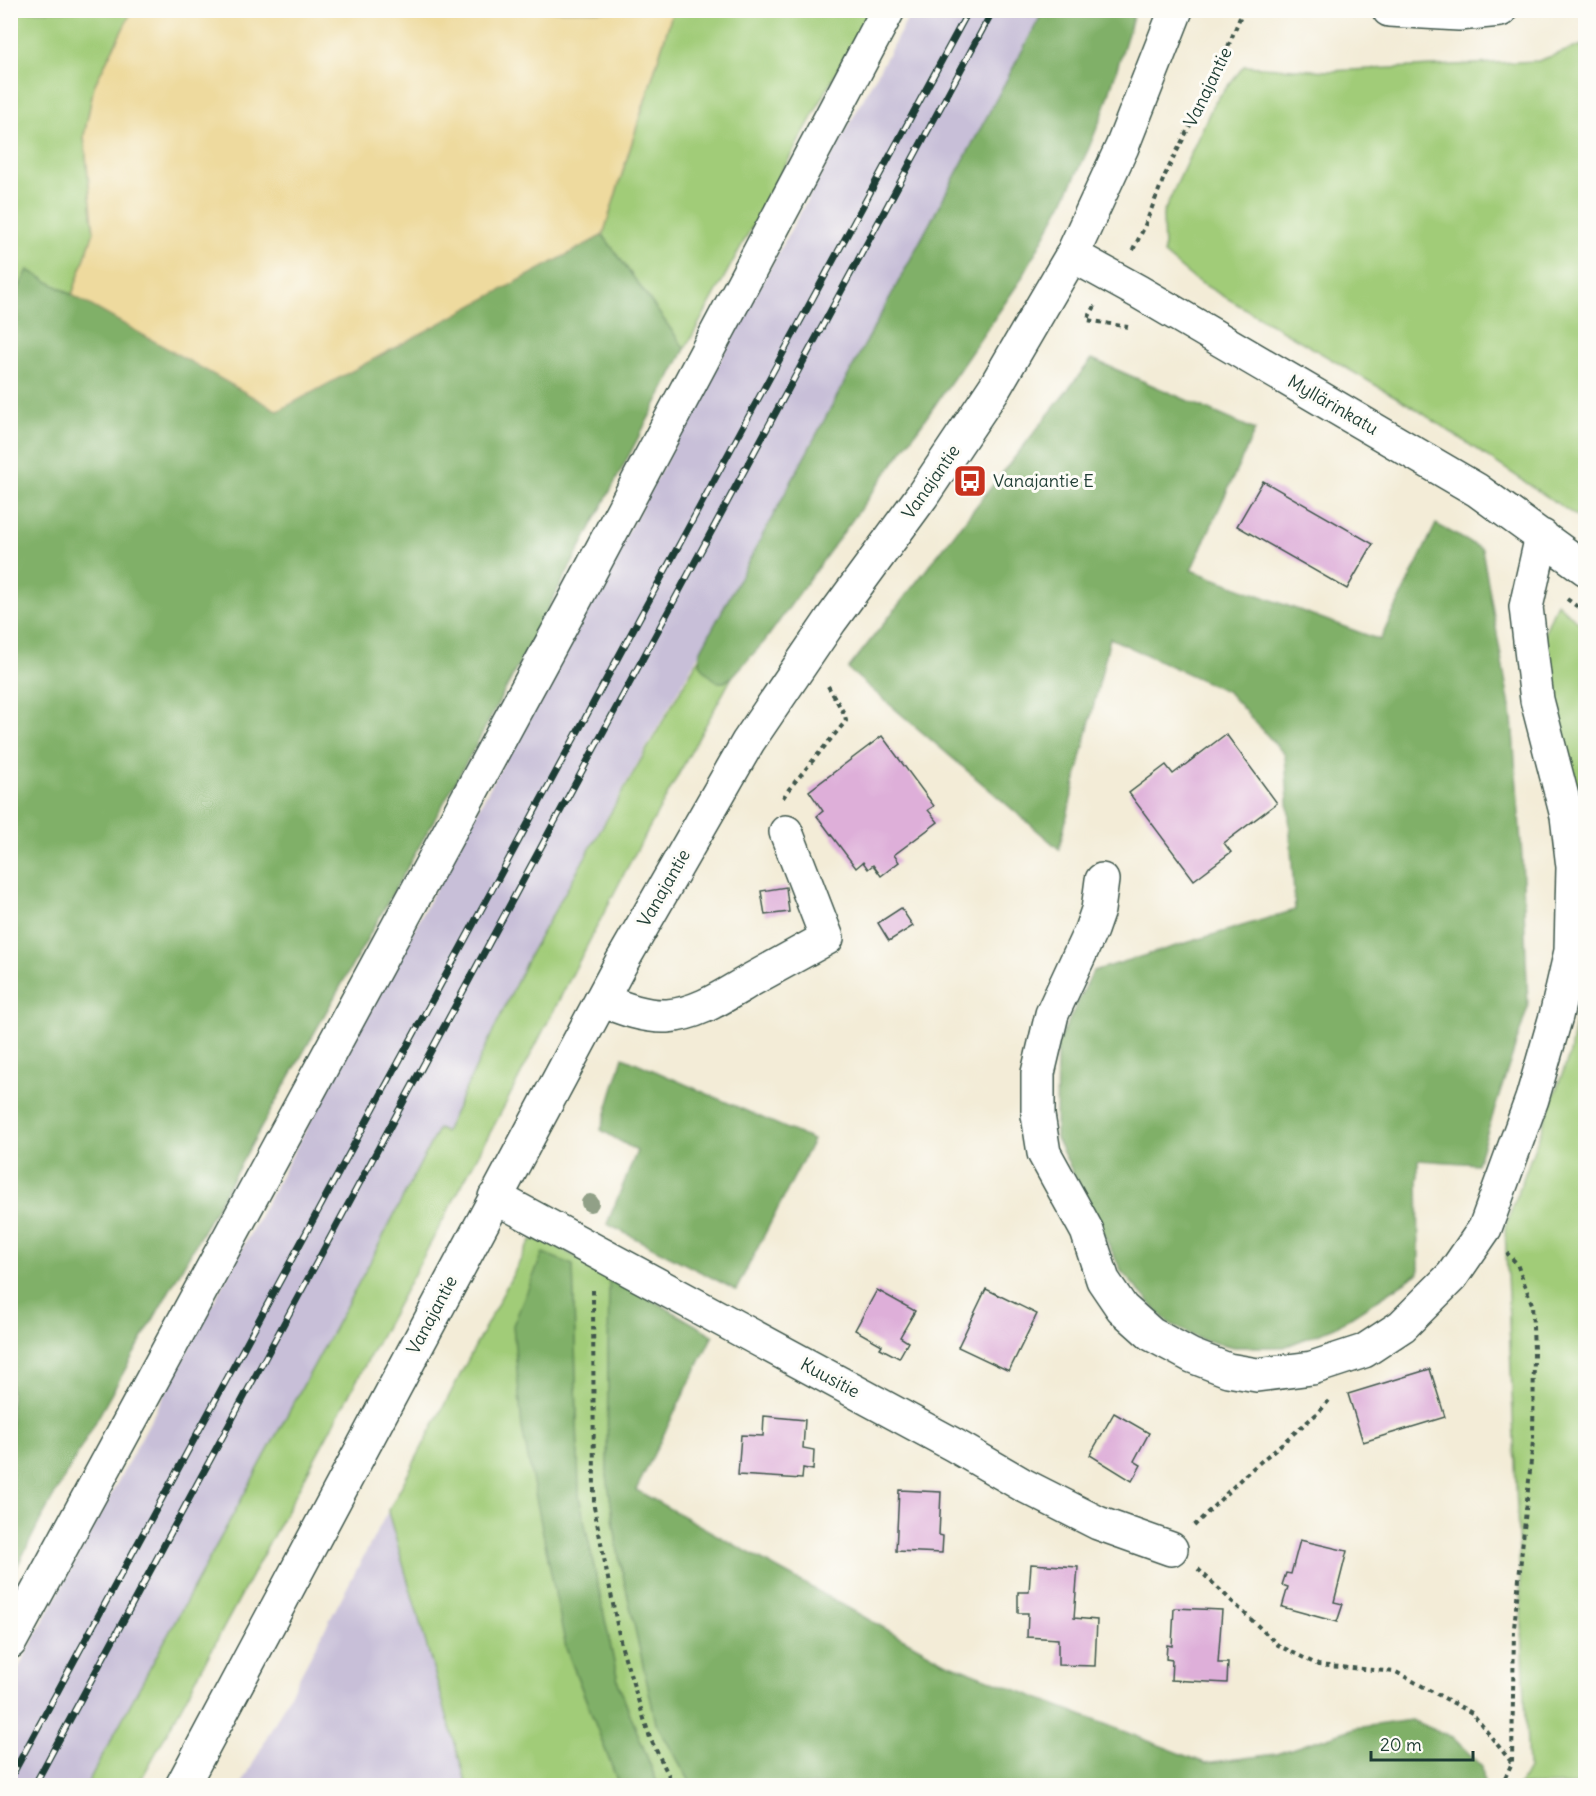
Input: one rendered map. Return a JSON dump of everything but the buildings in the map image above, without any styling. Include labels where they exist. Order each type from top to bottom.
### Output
[{"type":"main road","points":[[10,1642],[563,622],[888,10]]},
{"type":"main road","name":"Vanajantie","points":[[182,1785],[601,1000],[748,742],[995,387],[1072,255],[1122,147],[1176,10]]},
{"type":"main road","points":[[1389,10],[1459,14],[1500,10]]},
{"type":"main road","name":"Myllärinkatu","points":[[1072,255],[1477,490],[1586,569]]},
{"type":"main road","points":[[1102,880],[1095,920],[1052,1014],[1038,1073],[1038,1105],[1044,1153],[1087,1231],[1103,1280],[1122,1308],[1151,1334],[1192,1356],[1228,1370],[1257,1376],[1312,1368],[1364,1351],[1402,1326],[1452,1276],[1485,1228],[1532,1098],[1556,1016],[1571,951],[1573,867],[1567,816],[1537,700],[1526,607],[1542,536]]},
{"type":"main road","points":[[601,1000],[630,1011],[655,1016],[686,1012],[720,998],[827,938],[786,832]]},
{"type":"main road","name":"Kuusitie","points":[[495,1197],[954,1445],[1023,1485],[1098,1523],[1171,1549]]},
{"type":"path","name":"Vanajantie","points":[[1087,320],[1136,246],[1165,174],[1221,64],[1243,10]]},
{"type":"path","points":[[786,832],[783,798],[846,721],[845,714],[827,685]]},
{"type":"path","points":[[1485,1228],[1517,1264],[1532,1304],[1534,1350],[1533,1441],[1514,1628],[1512,1762],[1501,1785]]},
{"type":"path","points":[[593,1250],[594,1507],[621,1646],[650,1738],[674,1785]]},
{"type":"path","points":[[1343,1359],[1340,1384],[1320,1411],[1245,1475],[1171,1549],[1188,1559],[1278,1645],[1318,1665],[1396,1671],[1472,1713],[1512,1762]]},
{"type":"shaded area","points":[[912,11],[1044,11],[700,652],[531,952],[445,1132],[438,1130],[370,1262],[86,1785],[11,1786],[11,1682],[779,251]]},
{"type":"shaded area","points":[[452,1391],[945,1662],[1206,1763],[1226,1786],[241,1786]]},
{"type":"green space","points":[[1044,10],[1135,11],[1103,113],[1065,198],[1020,281],[926,418],[764,642],[732,677],[724,682],[718,682],[702,666],[700,652]]},
{"type":"green space","points":[[11,11],[132,11],[94,86],[84,136],[94,232],[72,295],[28,270],[11,303]]},
{"type":"green space","points":[[673,11],[870,11],[685,349],[603,235]]},
{"type":"green space","points":[[1586,44],[1585,522],[1413,407],[1194,279],[1164,254],[1163,214],[1214,103],[1244,66],[1329,71],[1538,61]]},
{"type":"green space","points":[[603,235],[685,349],[474,749],[41,1519],[11,1579],[11,303],[28,270],[278,411]]},
{"type":"green space","points":[[1092,359],[1255,430],[1191,570],[1380,640],[1436,524],[1482,549],[1512,718],[1522,857],[1528,1007],[1477,1164],[1418,1160],[1419,1273],[1335,1327],[1284,1347],[1234,1347],[1199,1339],[1167,1322],[1122,1272],[1056,1138],[1057,1045],[1093,971],[1295,910],[1285,755],[1228,692],[1110,638],[1059,849],[848,669]]},
{"type":"green space","points":[[1557,603],[1585,628],[1585,865],[1537,650]]},
{"type":"green space","points":[[699,658],[700,663],[724,682],[732,677],[626,870],[505,1105],[174,1720],[138,1785],[86,1786],[370,1262],[438,1129],[445,1132],[531,952]]},
{"type":"green space","points":[[1585,961],[1585,1785],[1519,1785],[1528,1769],[1505,1227],[1570,1053]]},
{"type":"green space","points":[[623,1057],[813,1140],[736,1290],[607,1224],[637,1151],[601,1130]]},
{"type":"green space","points":[[531,1240],[545,1240],[609,1275],[607,1475],[618,1552],[656,1722],[692,1785],[658,1785],[619,1686],[579,1496],[573,1265],[566,1648],[619,1785],[467,1785],[388,1512]]},
{"type":"green space","points":[[543,1253],[573,1265],[579,1496],[619,1686],[658,1785],[619,1785],[566,1648],[522,1428],[513,1325]]},
{"type":"green space","points":[[609,1275],[713,1335],[636,1490],[945,1662],[1205,1763],[1276,1754],[1355,1728],[1411,1720],[1452,1737],[1482,1766],[1484,1782],[1481,1786],[692,1785],[656,1723],[618,1552],[607,1475]]},
{"type":"sand","points":[[133,10],[673,11],[603,235],[278,411],[72,295],[94,232],[84,136],[94,86]]},
{"type":"railway","points":[[10,1779],[969,10]]},
{"type":"railway","points":[[34,1786],[993,10]]},
{"type":"place","name":"Vanajantie E","points":[[970,481]]}]
